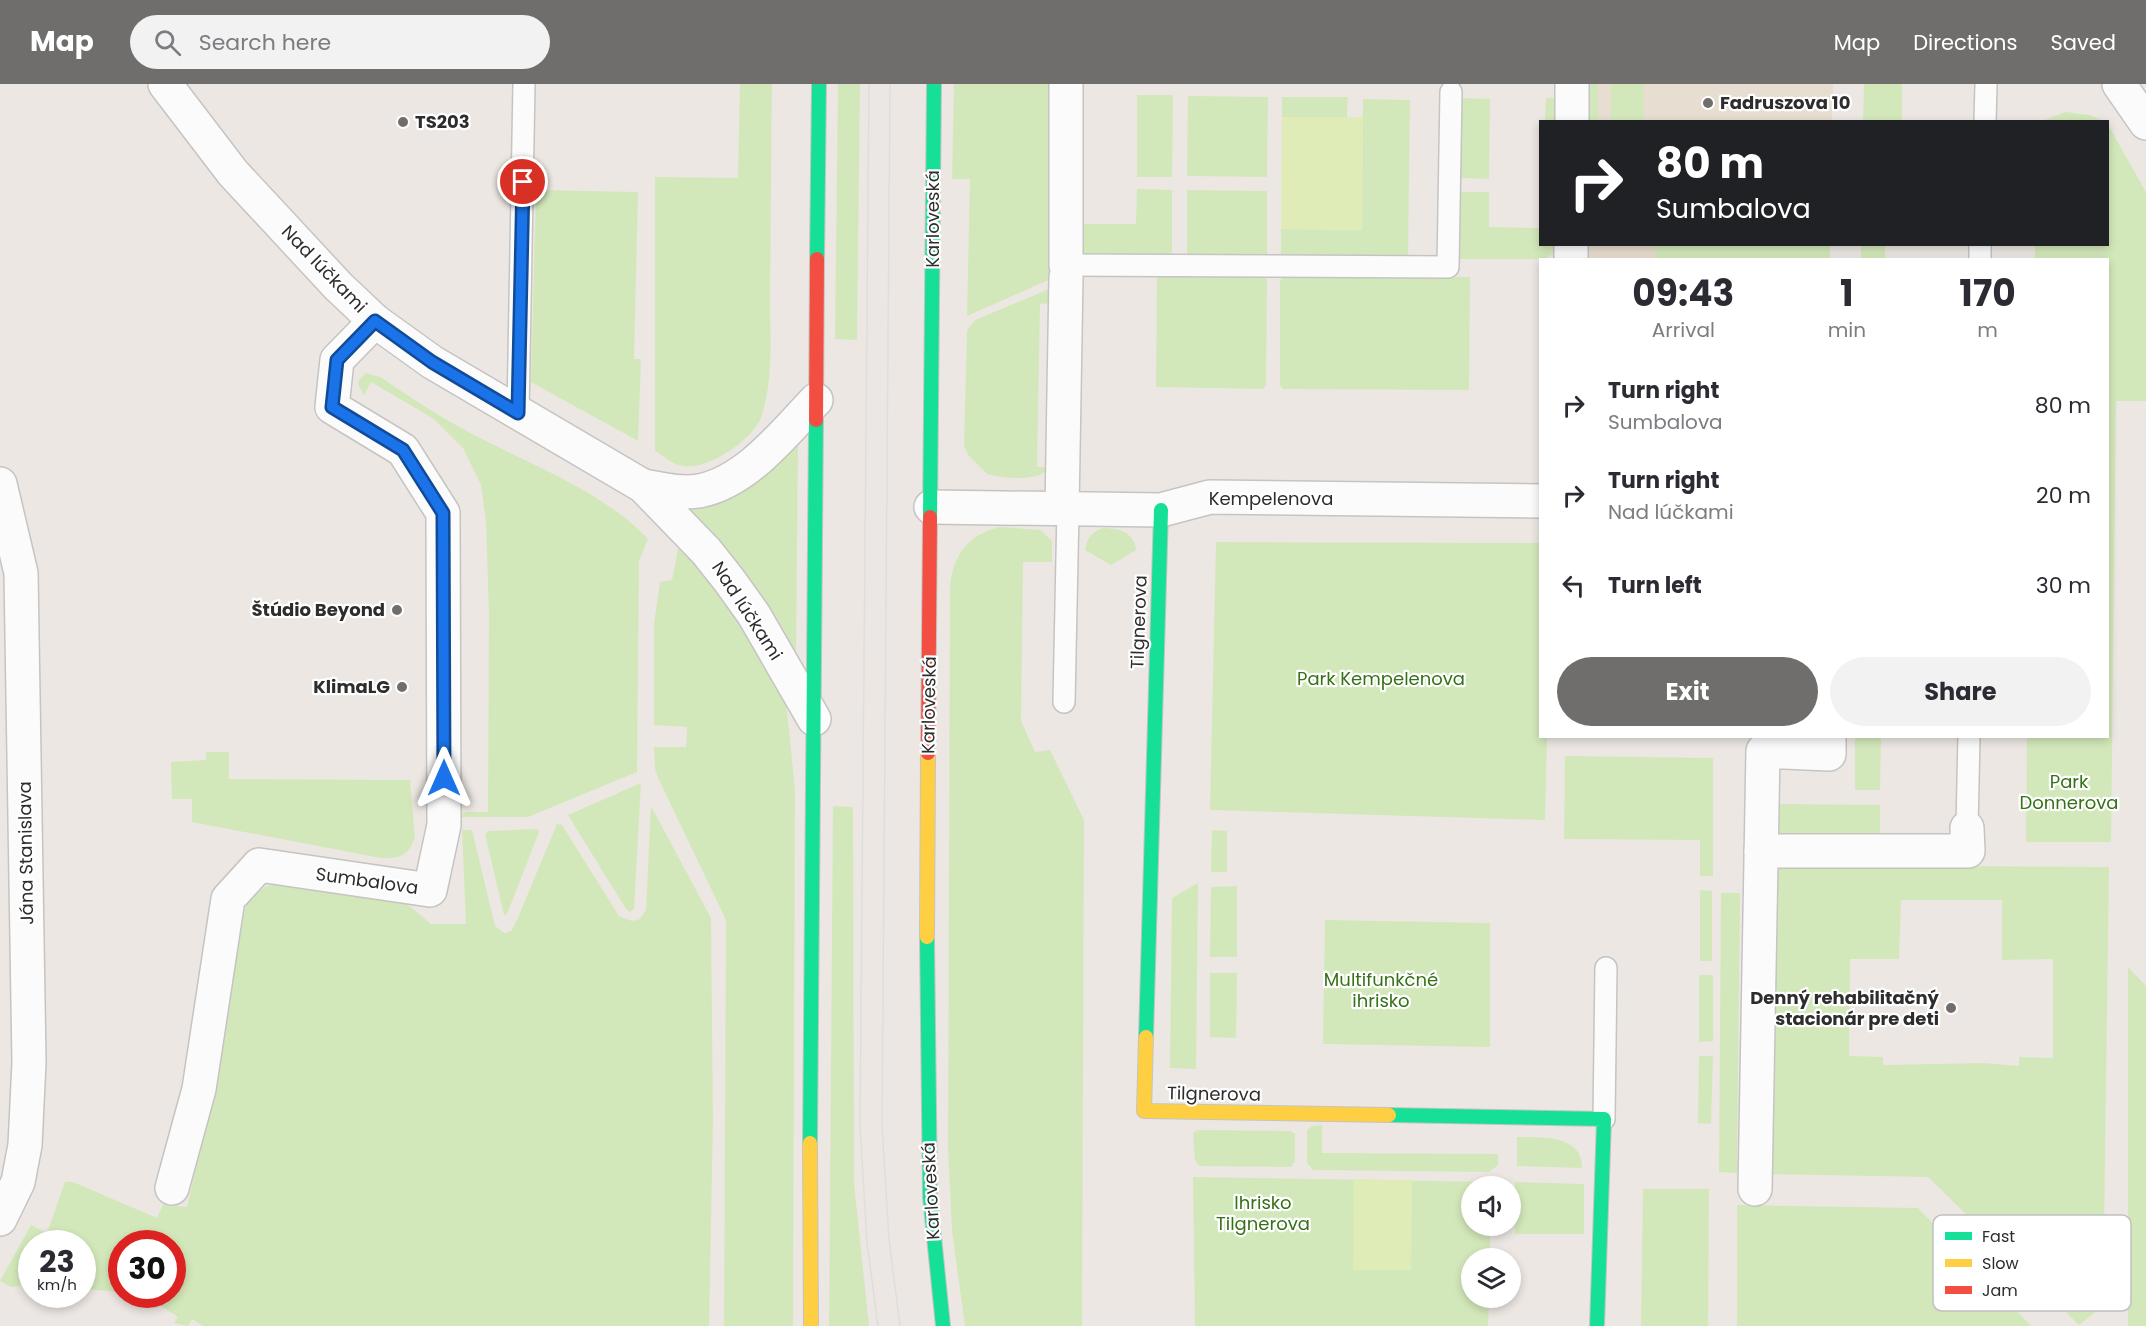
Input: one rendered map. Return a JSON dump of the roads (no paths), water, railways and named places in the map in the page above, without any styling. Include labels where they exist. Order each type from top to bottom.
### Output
[{"type":"main road","points":[[811,1326],[809,1250],[819,84]]},
{"type":"main road","name":"Karloveská","points":[[934,84],[927,1131],[935,1265],[943,1326]]},
{"type":"main road","name":"Tilgnerova","points":[[1161,510],[1144,1111],[1604,1119]]},
{"type":"main road","points":[[1597,1326],[1604,1119]]},
{"type":"street","name":"Nad lúčkami","points":[[165,84],[233,173],[338,286],[375,321],[432,362],[643,486],[706,551],[729,579],[754,615],[814,719]]},
{"type":"street","points":[[1065,509],[1066,84]]},
{"type":"street","points":[[1572,84],[1572,120]]},
{"type":"street","points":[[2119,84],[2146,123]]},
{"type":"street","name":"Sumbalova","points":[[172,1188],[199,1089],[228,899],[259,865],[430,890],[444,825],[443,513],[403,450],[332,407],[337,360],[375,321]]},
{"type":"street","name":"Nad lúčkami","points":[[643,486],[671,491],[697,491],[722,482],[754,461],[816,400]]},
{"type":"street","name":"Jána Stanislava","points":[[0,484],[21,573],[29,1063],[25,1144],[18,1182],[0,1219]]},
{"type":"street","name":"Kempelenova","points":[[931,507],[1161,510],[1210,497],[1539,501]]},
{"type":"street","points":[[1755,1189],[1763,751],[1829,754],[1829,738]]},
{"type":"street","points":[[1761,851],[1968,851],[1967,828]]},
{"type":"lane","points":[[518,413],[524,84]]},
{"type":"lane","points":[[1985,120],[1986,84]]},
{"type":"lane","points":[[1066,271],[1448,267],[1451,92]]},
{"type":"lane","points":[[1064,702],[1065,509]]},
{"type":"lane","points":[[1967,828],[1969,738]]},
{"type":"lane","points":[[1604,1119],[1606,968]]},
{"type":"tram line","points":[[869,84],[860,1126],[867,1242],[878,1326]]},
{"type":"tram line","points":[[890,84],[882,1126],[889,1239],[900,1326]]},
{"type":"place","name":"Fadruszova 10","points":[[1708,103]]},
{"type":"place","name":"TS203","points":[[403,122]]},
{"type":"place","name":"Štúdio Beyond","points":[[397,610]]},
{"type":"place","name":"KlimaLG","points":[[402,687]]},
{"type":"place","name":"Denný rehabilitačný stacionár pre deti","points":[[1951,1008]]},
{"type":"park label","name":"Park Kempelenova","points":[[1381,679]]},
{"type":"park label","name":"Park Donnerova","points":[[2069,792]]},
{"type":"park label","name":"Multifunkčné ihrisko","points":[[1381,990]]},
{"type":"park label","name":"Ihrisko Tilgnerova","points":[[1263,1213]]}]
